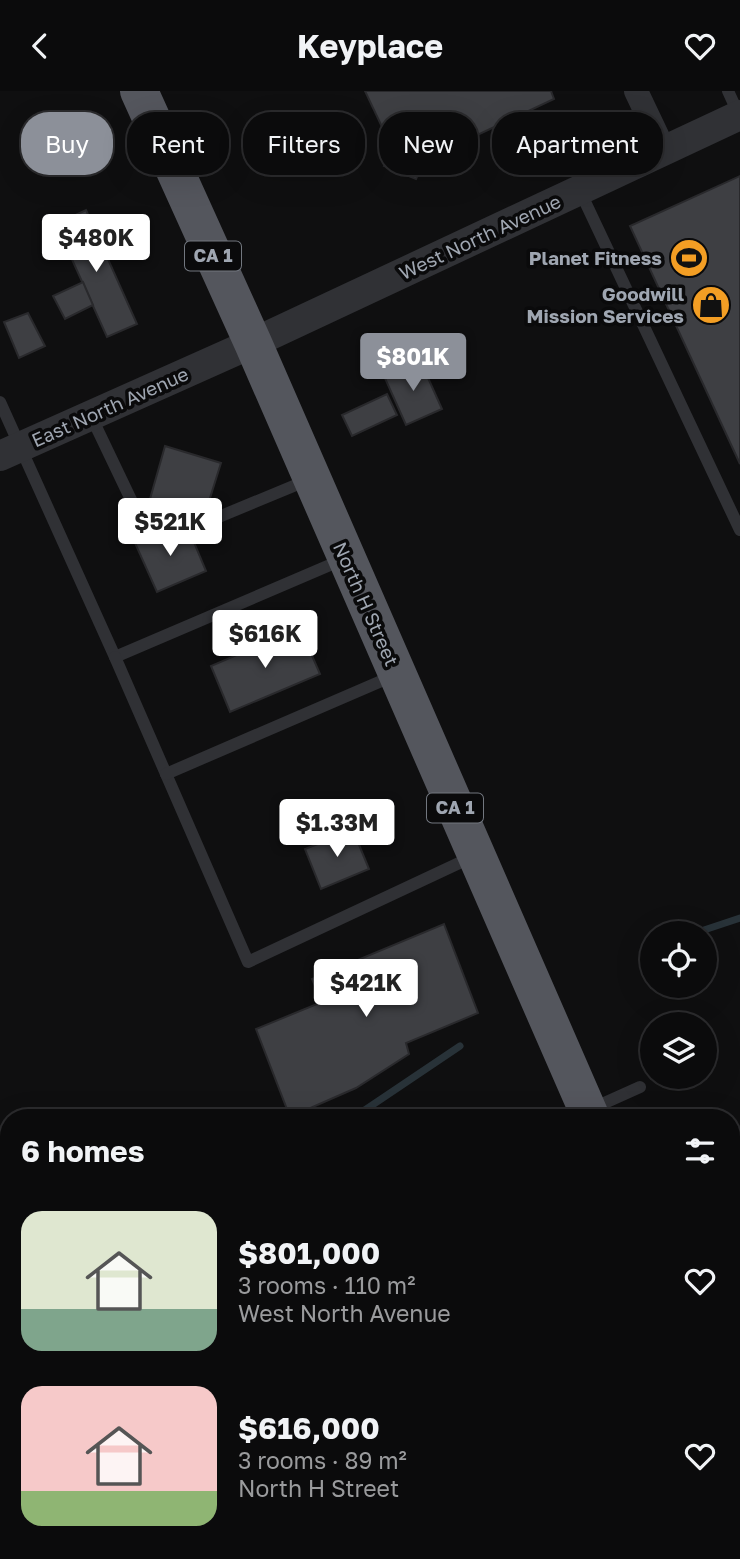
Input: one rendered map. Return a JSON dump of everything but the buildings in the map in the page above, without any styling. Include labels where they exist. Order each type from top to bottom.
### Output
[{"type":"highway","name":"North H Street","points":[[139,91],[236,350],[311,478],[587,1109]]},
{"type":"street","points":[[636,91],[645,112]]},
{"type":"street","name":"West North Avenue","points":[[663,151],[740,115]]},
{"type":"street","name":"West North Avenue","points":[[236,350],[613,175]]},
{"type":"street","name":"East North Avenue","points":[[10,451],[236,350]]},
{"type":"lane","points":[[728,91],[740,115]]},
{"type":"lane","points":[[580,191],[740,530]]},
{"type":"lane","points":[[0,402],[10,451],[115,657],[248,962],[476,855]]},
{"type":"lane","points":[[91,415],[135,508],[197,526],[311,478]]},
{"type":"lane","points":[[115,657],[346,558]]},
{"type":"lane","points":[[166,774],[397,674]]},
{"type":"lane","points":[[598,1109],[640,1087]]},
{"type":"waterway","points":[[717,926],[740,918]]},
{"type":"waterway","points":[[366,1109],[460,1046]]},
{"type":"place","name":"Planet Fitness","points":[[689,258]]},
{"type":"place","name":"Goodwill Mission Services","points":[[711,305]]}]
